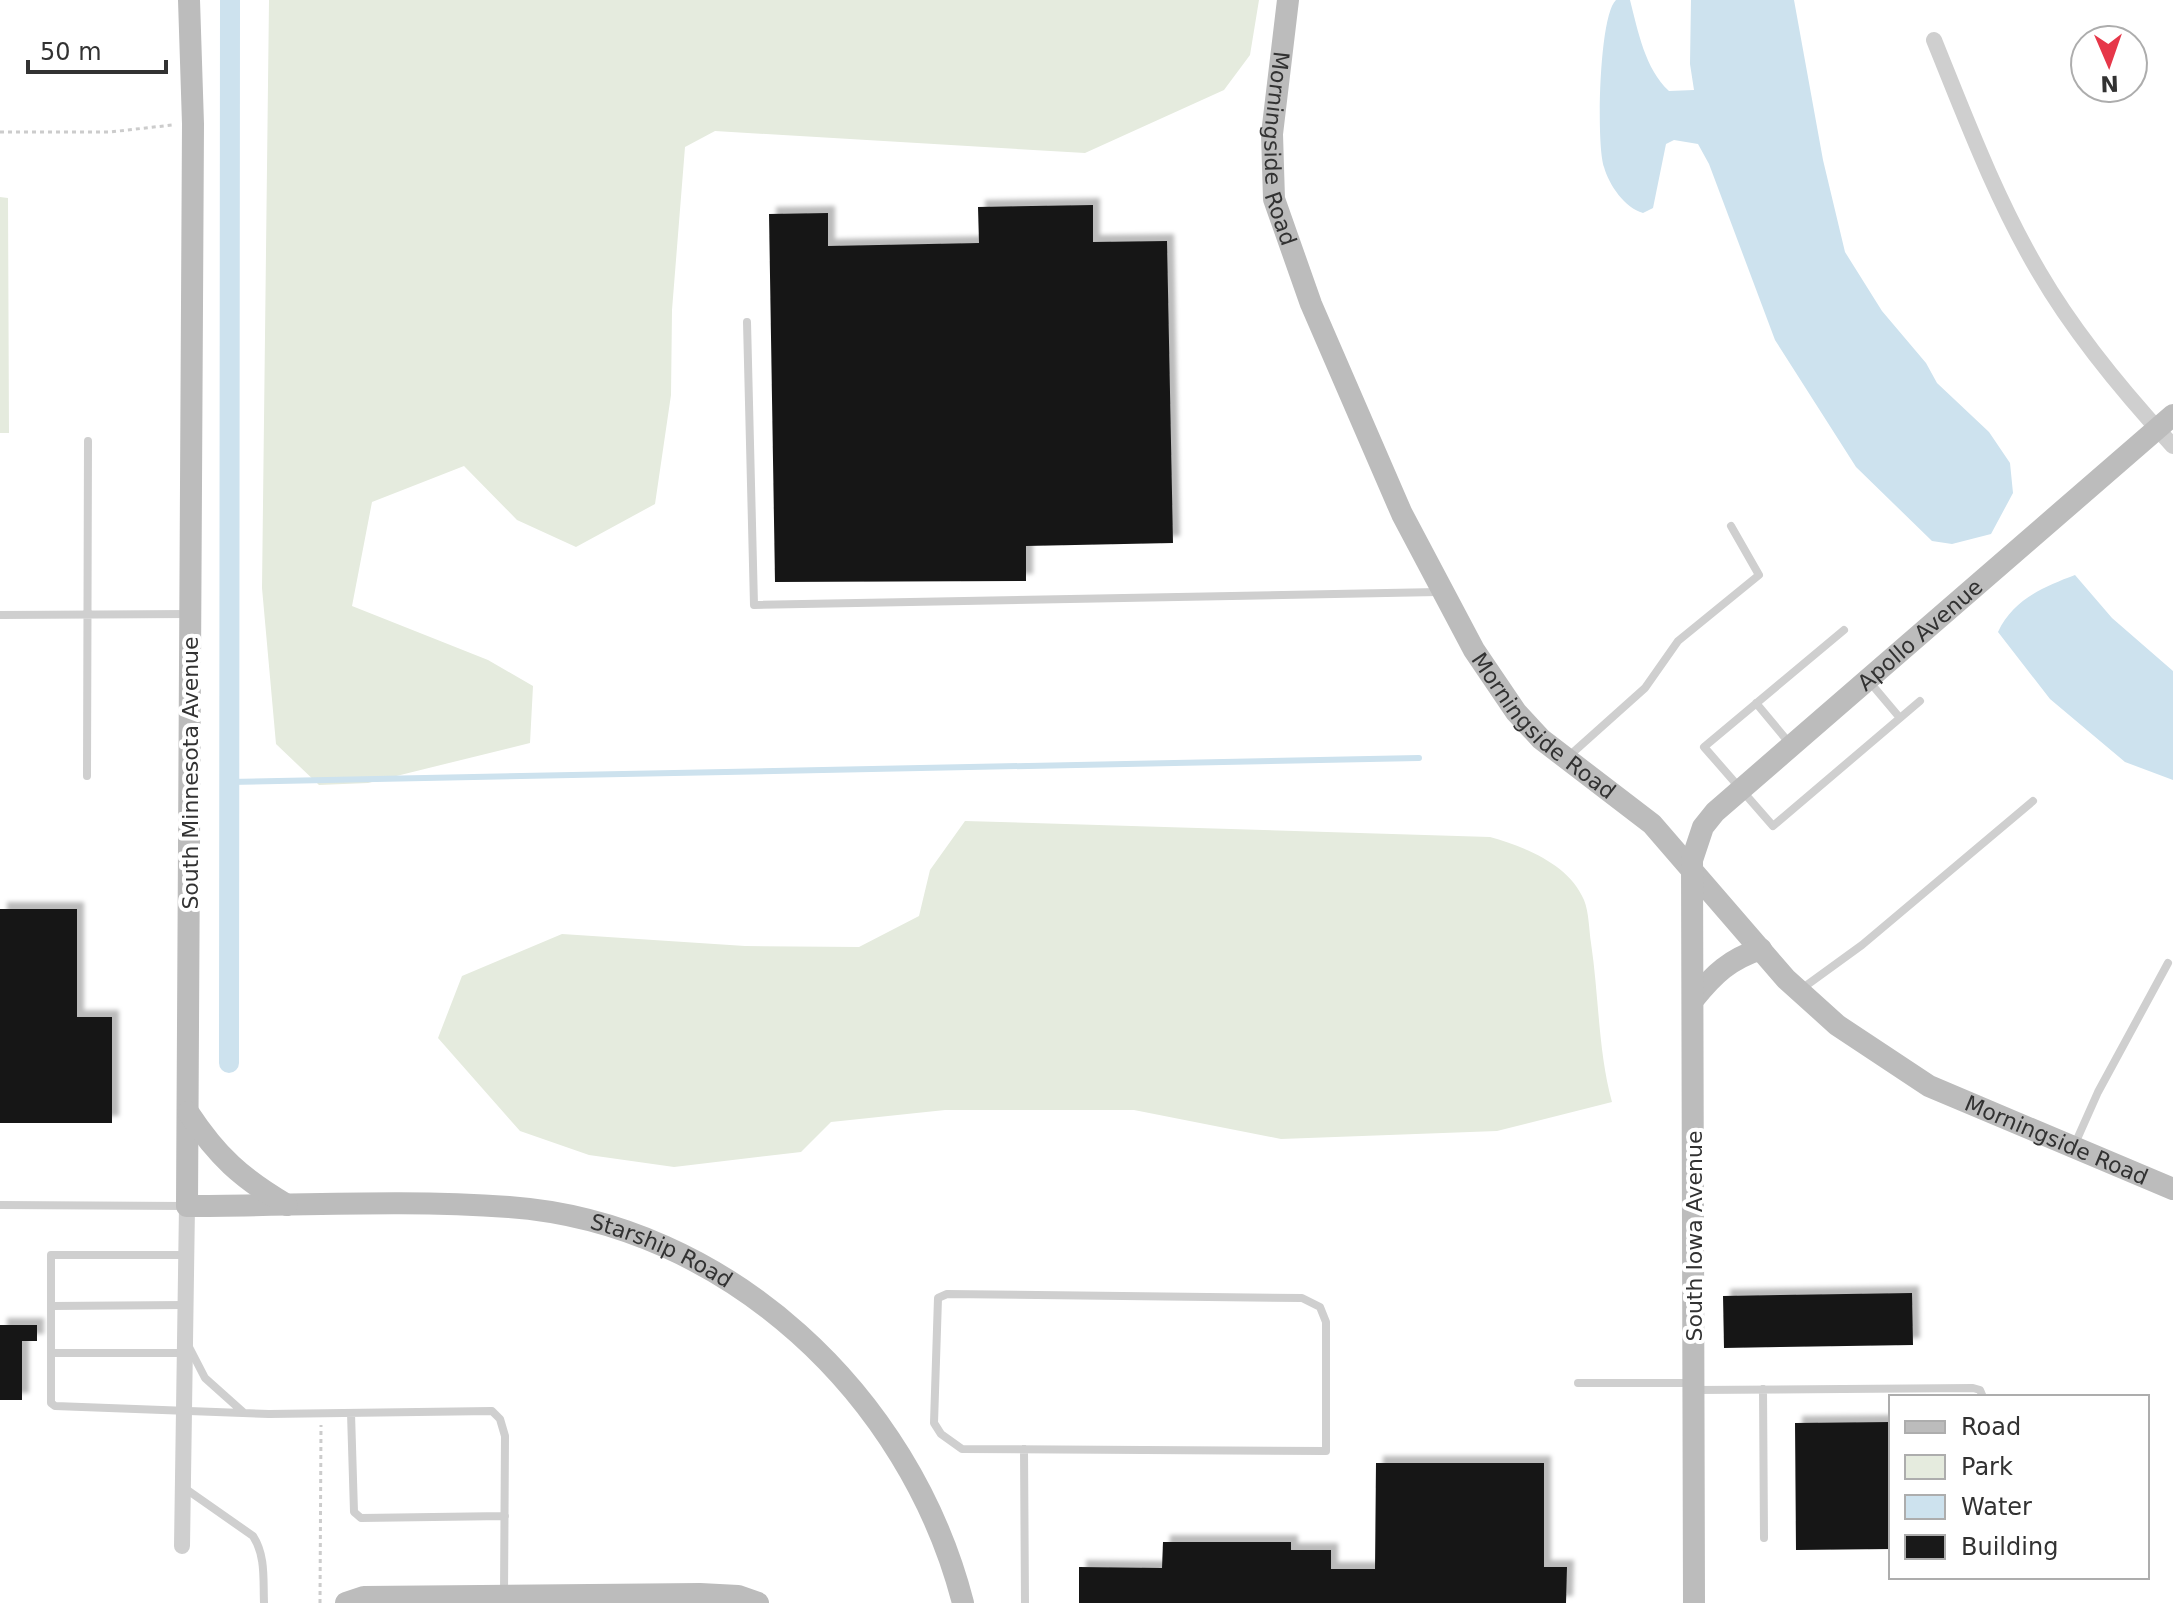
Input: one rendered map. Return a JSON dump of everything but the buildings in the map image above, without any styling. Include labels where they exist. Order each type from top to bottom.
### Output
[{"type":"street","name":"South Minnesota Avenue","points":[[182,1546],[191,614],[193,124],[189,0]]},
{"type":"street","name":"Morningside Road","points":[[1288,0],[1272,134],[1274,199],[1317,318],[1402,514],[1474,650],[1516,712],[1541,739],[1652,824],[1761,949],[1837,1025],[1929,1086],[2173,1189]]},
{"type":"street","points":[[1934,40],[1987,172],[2040,275],[2165,421],[2173,446]]},
{"type":"street","name":"Apollo Avenue","points":[[1693,869],[1696,844],[1703,827],[1715,812],[2165,421]]},
{"type":"street","name":"South Iowa Avenue","points":[[1693,869],[1694,1603]]},
{"type":"street","points":[[1694,999],[1715,973],[1738,956],[1761,949]]},
{"type":"street","points":[[188,1112],[220,1158],[249,1183],[288,1206]]},
{"type":"street","name":"Starship Road","points":[[187,1206],[510,1207],[580,1219],[643,1239],[706,1267],[784,1319],[828,1360],[867,1405],[899,1450],[928,1503],[954,1567],[963,1603]]},
{"type":"street","points":[[346,1603],[364,1597],[402,1600],[504,1595],[700,1594],[738,1596],[755,1603]]},
{"type":"lane","points":[[747,322],[754,605],[1443,592]]},
{"type":"lane","points":[[87,776],[88,441]]},
{"type":"lane","points":[[1567,758],[1645,688],[1678,641],[1759,575],[1731,526]]},
{"type":"lane","points":[[0,615],[191,614]]},
{"type":"lane","points":[[1844,630],[1704,747],[1773,826],[1920,701]]},
{"type":"lane","points":[[1867,679],[1900,718]]},
{"type":"lane","points":[[1756,703],[1791,745]]},
{"type":"lane","points":[[1800,991],[1862,945],[2033,801]]},
{"type":"lane","points":[[2073,1146],[2098,1092],[2168,963]]},
{"type":"lane","points":[[0,1205],[187,1206]]},
{"type":"lane","points":[[186,1255],[51,1255],[51,1403],[55,1406],[321,1414],[492,1411],[500,1419],[505,1436],[504,1595]]},
{"type":"lane","points":[[947,1294],[1302,1298],[1320,1307],[1326,1322],[1326,1451],[1024,1449],[962,1449],[941,1434],[934,1423],[938,1298],[947,1294]]},
{"type":"lane","points":[[52,1306],[185,1305]]},
{"type":"lane","points":[[185,1335],[205,1378],[243,1412]]},
{"type":"lane","points":[[51,1353],[184,1353]]},
{"type":"lane","points":[[1578,1383],[1939,1393],[1973,1388],[1980,1390],[1982,1395]]},
{"type":"lane","points":[[1763,1389],[1764,1538]]},
{"type":"lane","points":[[351,1413],[354,1512],[361,1518],[505,1516]]},
{"type":"lane","points":[[1024,1449],[1025,1603]]},
{"type":"lane","points":[[183,1486],[253,1536],[260,1547],[263,1565],[264,1603]]},
{"type":"path","points":[[0,132],[110,132],[193,124]]},
{"type":"path","points":[[320,1603],[321,1414]]},
{"type":"green space","points":[[269,0],[1259,0],[1250,55],[1224,90],[1085,153],[715,131],[685,147],[672,310],[671,395],[655,504],[576,547],[517,520],[464,466],[372,502],[352,606],[488,660],[533,686],[530,743],[368,783],[319,785],[276,744],[262,588]]},
{"type":"green space","points":[[0,197],[8,198],[9,433],[0,433]]},
{"type":"green space","points":[[965,821],[1490,837],[1531,852],[1568,876],[1586,905],[1604,1063],[1612,1102],[1497,1131],[1281,1139],[1134,1110],[945,1110],[831,1122],[801,1152],[674,1167],[589,1155],[520,1131],[438,1038],[462,976],[562,934],[745,946],[859,947],[919,916],[930,870]]},
{"type":"water","points":[[1616,0],[1630,0],[1648,61],[1669,91],[1694,90],[1690,64],[1691,0],[1794,0],[1823,160],[1845,252],[1882,311],[1926,363],[1937,383],[1989,432],[2010,463],[2013,493],[1991,534],[1952,544],[1932,541],[1856,467],[1775,340],[1709,164],[1698,144],[1674,140],[1666,144],[1653,208],[1643,213],[1636,210],[1614,188],[1604,167],[1600,108],[1606,29]]},
{"type":"water","points":[[2075,575],[2112,618],[2173,671],[2173,780],[2125,762],[2050,699],[1998,632],[2012,611],[2030,596]]},
{"type":"waterway","points":[[229,1063],[230,0]]},
{"type":"waterway","points":[[229,782],[1419,758]]}]
